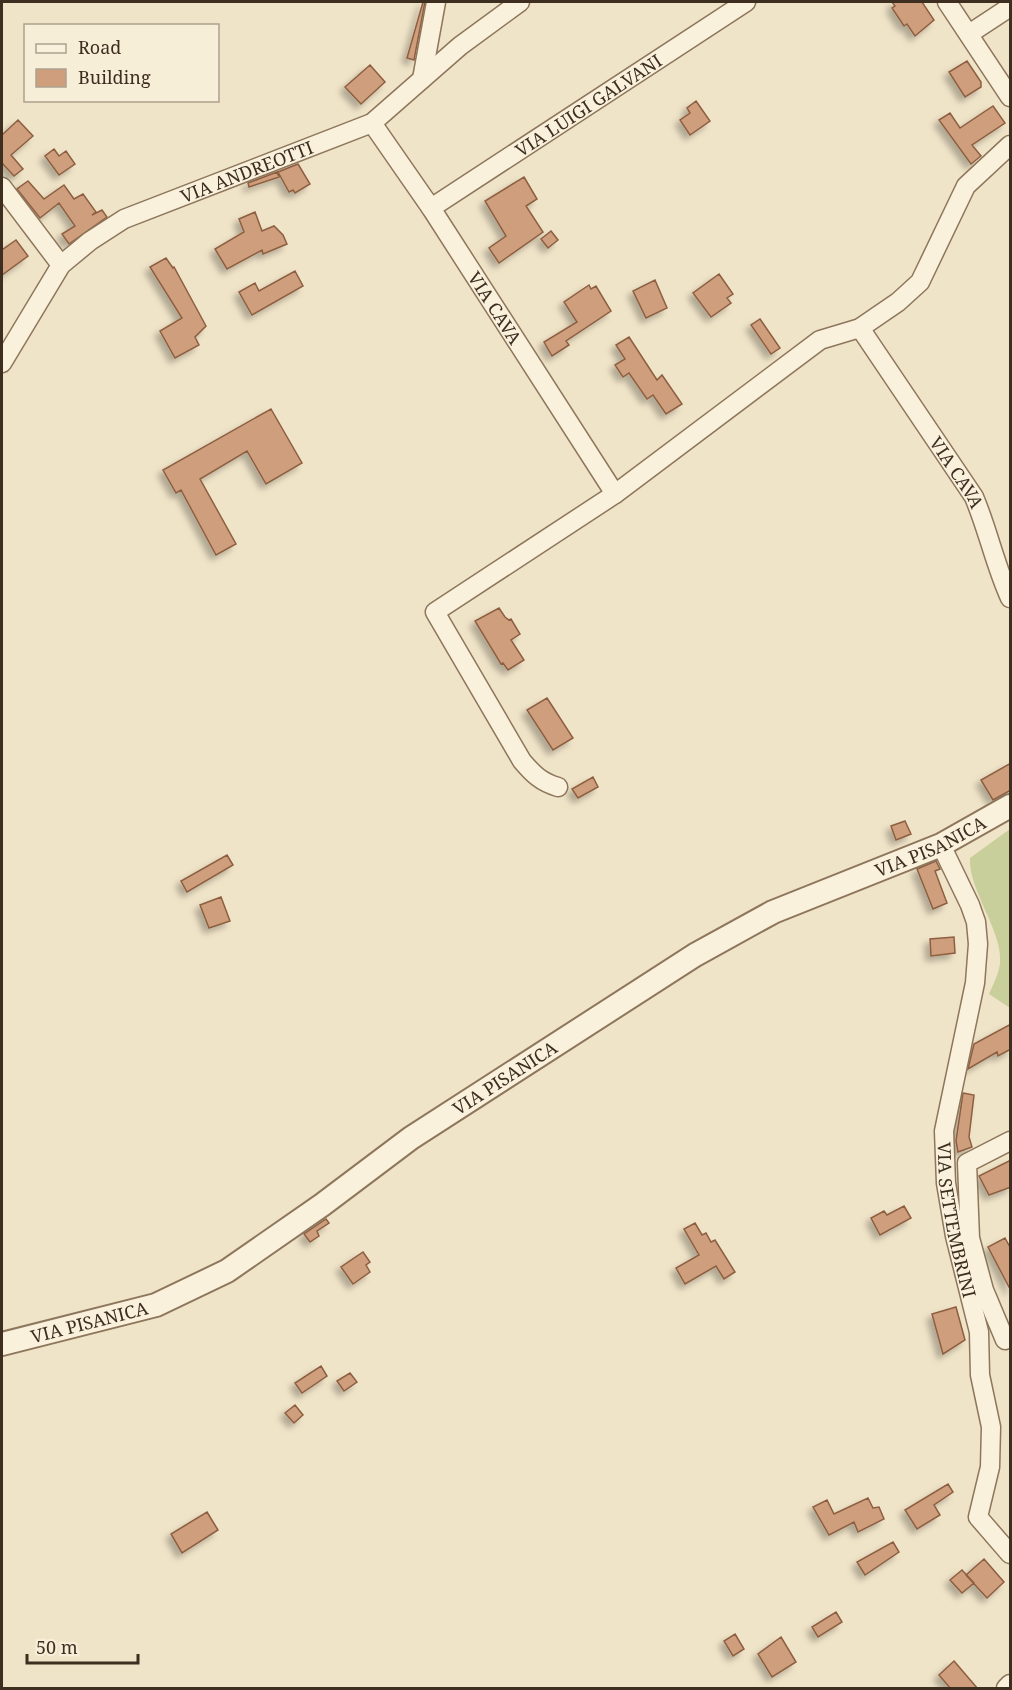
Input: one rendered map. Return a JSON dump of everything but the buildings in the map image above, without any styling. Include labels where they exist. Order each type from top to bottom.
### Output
[{"type":"street","points":[[422,79],[436,2]]},
{"type":"street","name":"VIA ANDREOTTI","points":[[2,363],[61,265],[90,241],[124,219],[372,123],[460,46],[520,2]]},
{"type":"street","name":"VIA LUIGI GALVANI","points":[[431,208],[746,2]]},
{"type":"street","points":[[947,2],[1011,97]]},
{"type":"street","points":[[969,34],[1011,7]]},
{"type":"street","name":"VIA CAVA","points":[[372,123],[431,208],[615,494]]},
{"type":"street","points":[[558,787],[546,784],[534,775],[522,761],[435,612],[615,494],[820,340],[860,328],[898,302],[920,282],[966,186],[1011,145]]},
{"type":"street","points":[[2,187],[61,265]]},
{"type":"street","name":"VIA CAVA","points":[[860,328],[974,497],[986,525],[999,573],[1011,598]]},
{"type":"street","name":"VIA PISANICA","points":[[2,1344],[156,1305],[227,1271],[411,1138],[695,955],[773,912],[941,845],[1011,806]]},
{"type":"street","name":"VIA SETTEMBRINI","points":[[941,845],[970,905],[976,922],[978,944],[975,983],[944,1131],[948,1194],[955,1236],[979,1332],[980,1375],[991,1427],[990,1467],[978,1517],[1011,1554]]},
{"type":"street","points":[[1011,1141],[967,1163],[969,1238],[984,1290],[1005,1340],[1011,1337]]},
{"type":"street","points":[[1006,1689],[1011,1684]]},
{"type":"green space","points":[[1010,829],[1010,1008],[989,994],[1000,963],[999,951],[991,924],[974,883],[970,858]]}]
